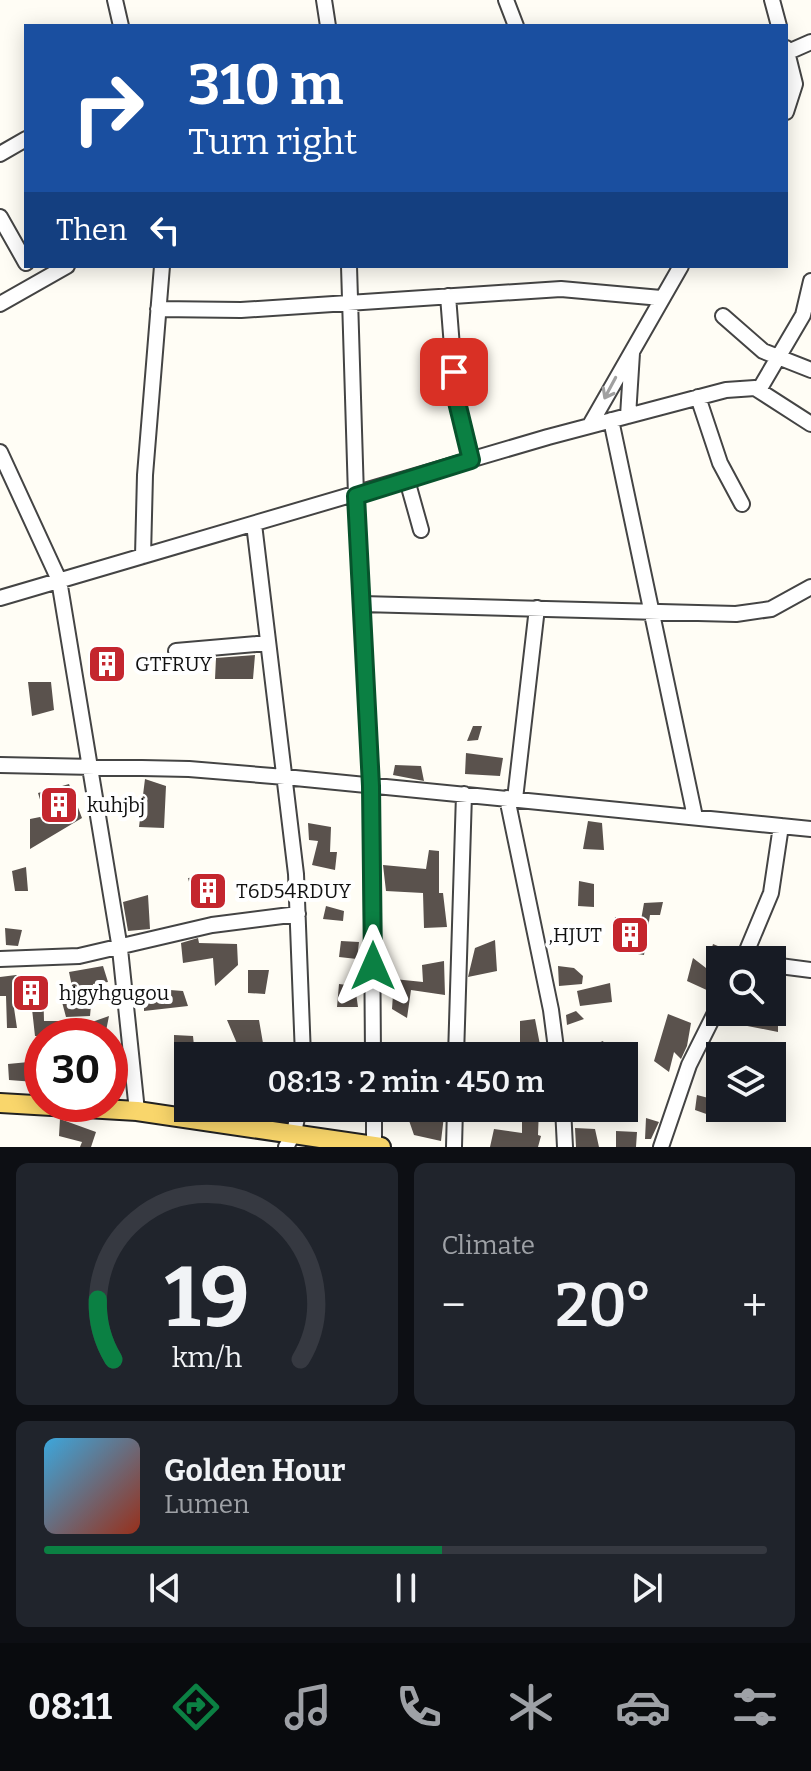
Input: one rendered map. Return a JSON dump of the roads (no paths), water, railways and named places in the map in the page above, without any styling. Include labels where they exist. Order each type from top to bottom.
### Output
[{"type":"main road","points":[[0,1103],[137,1111],[290,1140],[378,1146]]},
{"type":"street","points":[[115,0],[121,24]]},
{"type":"street","points":[[324,0],[328,24]]},
{"type":"street","points":[[506,0],[515,24]]},
{"type":"street","points":[[772,0],[778,24]]},
{"type":"street","points":[[788,50],[811,42]]},
{"type":"street","points":[[788,58],[795,84],[788,106]]},
{"type":"street","points":[[0,154],[24,140]]},
{"type":"street","points":[[0,217],[24,260]]},
{"type":"street","points":[[29,268],[37,283]]},
{"type":"street","points":[[0,304],[63,268]]},
{"type":"street","points":[[143,556],[145,475],[162,268]]},
{"type":"street","points":[[349,268],[356,496],[371,786],[373,1042]]},
{"type":"street","points":[[590,425],[680,268]]},
{"type":"street","points":[[759,390],[803,315],[811,281]]},
{"type":"street","points":[[158,309],[241,310],[561,289],[661,298]]},
{"type":"street","points":[[448,296],[456,398],[471,460]]},
{"type":"street","points":[[723,316],[746,340],[811,370]]},
{"type":"street","points":[[628,416],[632,353]]},
{"type":"street","points":[[0,598],[590,425],[743,387],[759,390],[811,424]]},
{"type":"street","points":[[698,397],[720,463],[742,504]]},
{"type":"street","points":[[611,420],[695,817]]},
{"type":"street","points":[[0,452],[59,580],[120,949],[137,1111]]},
{"type":"street","points":[[407,480],[421,530]]},
{"type":"street","points":[[254,524],[285,777],[298,914],[303,1042]]},
{"type":"street","points":[[362,604],[752,613],[788,601],[811,587]]},
{"type":"street","points":[[537,608],[511,799],[555,1042]]},
{"type":"street","points":[[176,651],[268,643]]},
{"type":"street","points":[[0,765],[285,777],[811,829]]},
{"type":"street","points":[[456,1042],[464,794]]},
{"type":"street","points":[[749,946],[771,893],[781,826]]},
{"type":"street","points":[[0,959],[53,960],[120,949],[212,925],[298,914]]},
{"type":"street","points":[[786,967],[811,970]]},
{"type":"street","points":[[661,1147],[689,1065],[708,1026]]},
{"type":"street","points":[[375,1122],[378,1146]]},
{"type":"street","points":[[454,1147],[455,1122]]},
{"type":"street","points":[[564,1122],[565,1147]]},
{"type":"place","name":"GTFRUY","points":[[107,664]]},
{"type":"place","name":"kuhjbj","points":[[59,805]]},
{"type":"place","name":"T6D54RDUY","points":[[208,891]]},
{"type":"place","name":",HJUT","points":[[630,935]]},
{"type":"place","name":"hjgyhgugou","points":[[31,993]]}]
